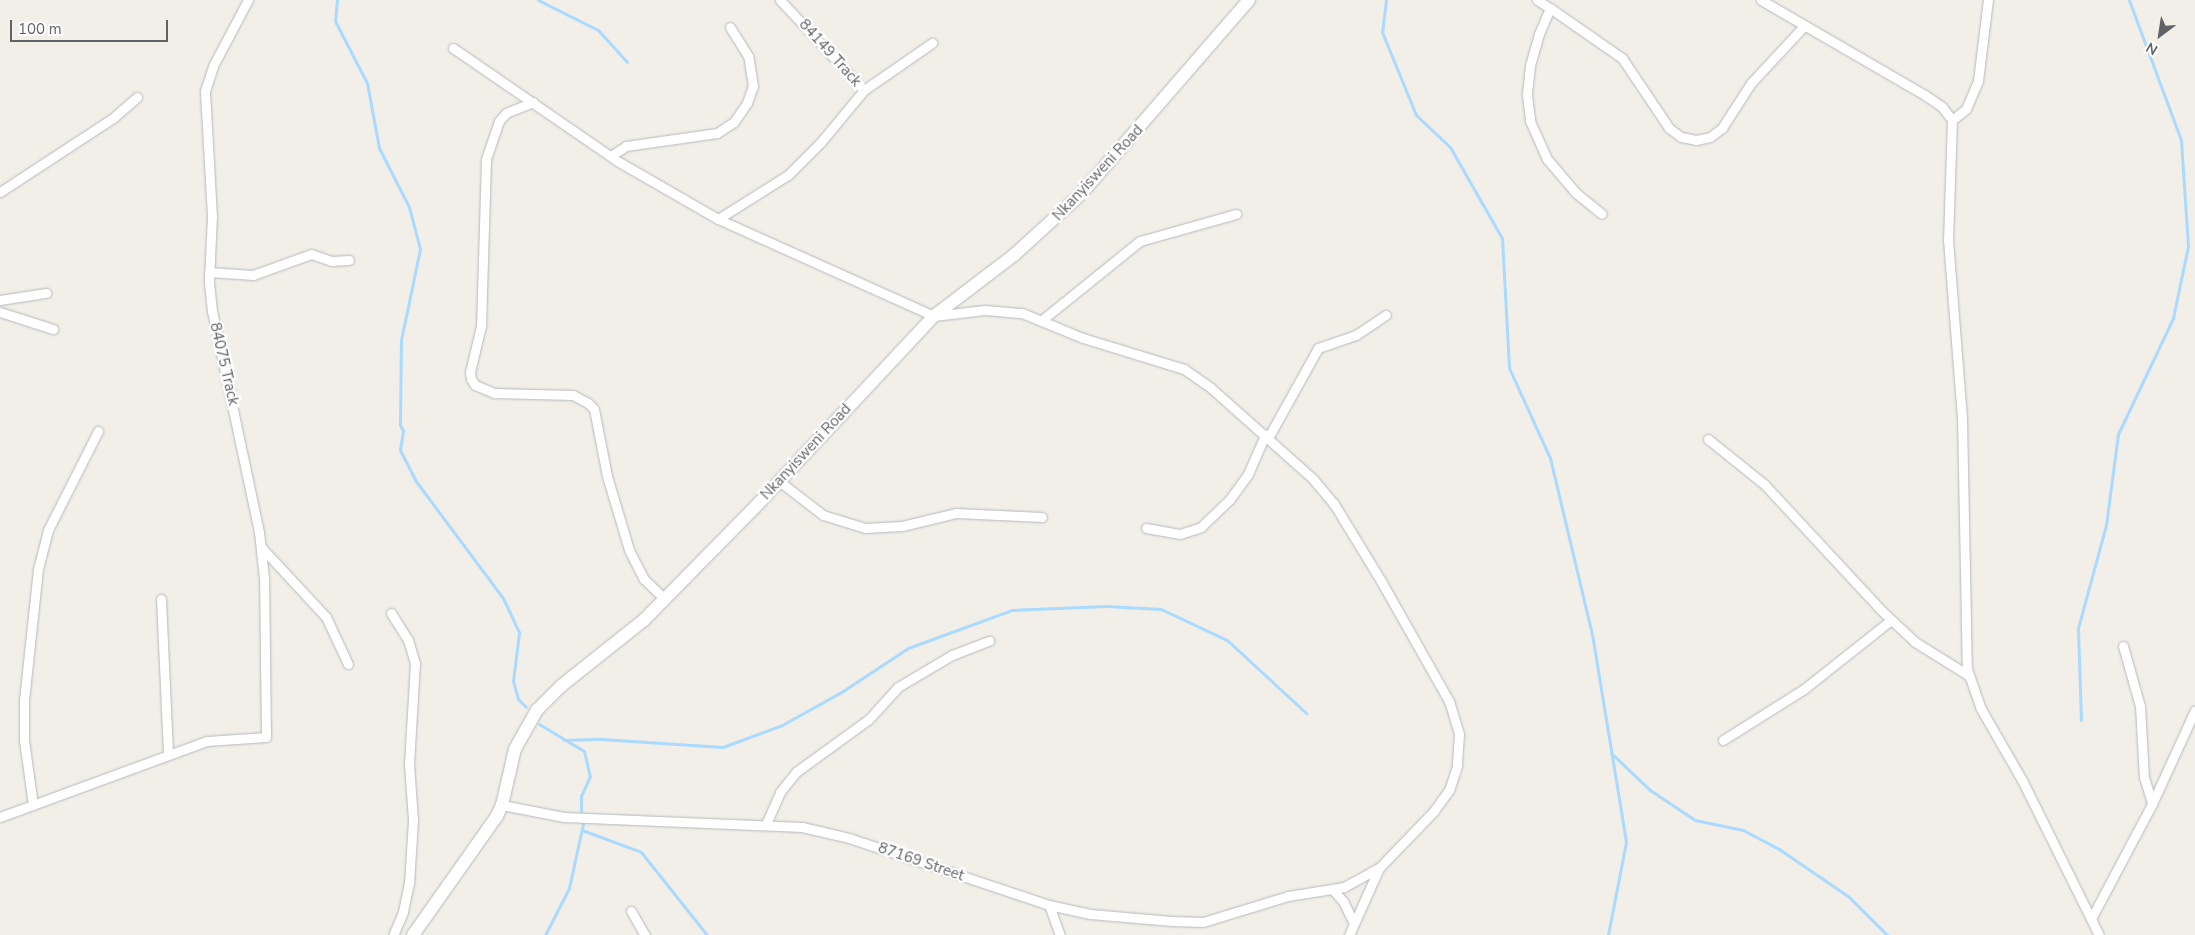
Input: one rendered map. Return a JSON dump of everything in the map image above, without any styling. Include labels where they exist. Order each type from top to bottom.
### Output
[{"type":"street","name":"84075 Track","points":[[168,755],[220,738],[266,737],[261,547],[255,501],[212,311],[209,272],[212,217],[205,92],[213,66],[248,0]]},
{"type":"street","name":"84149 Track","points":[[780,0],[864,90],[932,44]]},
{"type":"street","name":"Nkanyisweni Road","points":[[413,935],[502,805],[515,749],[537,710],[561,686],[609,650],[665,599],[934,316],[1026,245],[1080,195],[1249,0]]},
{"type":"street","points":[[1537,0],[1622,58],[1669,128],[1681,136],[1696,140],[1710,137],[1722,128],[1751,83],[1804,26]]},
{"type":"street","points":[[1761,0],[1929,98],[1952,120],[1948,240],[1962,417],[1968,675],[1981,709],[2022,780],[2092,917],[2099,935]]},
{"type":"street","points":[[1952,120],[1966,109],[1978,81],[1988,0]]},
{"type":"street","points":[[1550,8],[1538,34],[1530,65],[1527,95],[1530,121],[1547,159],[1576,193],[1602,214]]},
{"type":"street","points":[[611,156],[626,146],[717,133],[734,122],[753,86],[748,56],[730,27]]},
{"type":"street","points":[[453,48],[611,156],[718,219],[934,316],[963,310],[1002,310],[1042,320],[1098,343],[1156,358],[1184,369],[1211,388],[1266,437],[1334,504],[1381,581],[1448,701],[1456,720],[1459,751],[1449,790],[1434,811],[1378,868],[1349,935]]},
{"type":"street","points":[[718,219],[788,175],[821,142],[864,90]]},
{"type":"street","points":[[0,192],[113,118],[137,97]]},
{"type":"street","points":[[533,102],[506,113],[499,121],[488,152],[481,252],[481,326],[470,372],[471,380],[482,389],[494,393],[573,395],[588,403],[594,409],[607,476],[630,550],[644,580],[665,599]]},
{"type":"street","points":[[1042,320],[1140,241],[1236,214]]},
{"type":"street","points":[[209,272],[253,275],[311,254],[331,260],[349,260]]},
{"type":"street","points":[[0,300],[46,293]]},
{"type":"street","points":[[0,312],[53,329]]},
{"type":"street","points":[[1146,528],[1180,534],[1201,528],[1230,499],[1248,474],[1266,437],[1318,348],[1356,334],[1386,314]]},
{"type":"street","points":[[33,805],[24,740],[24,700],[41,554],[48,530],[98,431]]},
{"type":"street","points":[[1708,439],[1764,484],[1891,620],[1934,657],[1968,675]]},
{"type":"street","points":[[779,481],[823,515],[865,528],[902,526],[956,513],[1042,517]]},
{"type":"street","points":[[261,547],[326,617],[348,664]]},
{"type":"street","points":[[0,817],[168,755],[161,600]]},
{"type":"street","points":[[391,613],[408,640],[415,663],[409,756],[412,820],[409,883],[403,912],[393,935]]},
{"type":"street","points":[[1723,740],[1804,689],[1891,620]]},
{"type":"street","points":[[766,824],[780,792],[796,772],[869,719],[898,687],[952,655],[989,642]]},
{"type":"street","points":[[2123,646],[2140,706],[2144,778],[2152,804]]},
{"type":"street","points":[[2092,917],[2152,804],[2195,710]]},
{"type":"street","name":"87169 Street","points":[[502,805],[564,817],[802,827],[849,838],[1049,905],[1090,914],[1192,922],[1214,919],[1288,896],[1333,890],[1360,881],[1378,868]]},
{"type":"street","points":[[1333,890],[1354,924]]},
{"type":"street","points":[[1049,905],[1060,935]]},
{"type":"street","points":[[632,911],[645,935]]},
{"type":"waterway","points":[[337,0],[335,21],[367,83],[379,148],[409,207],[420,249],[401,340],[400,425],[403,431],[400,450],[415,480],[503,598],[519,633],[513,681],[518,699],[526,707]]},
{"type":"waterway","points":[[538,0],[598,30],[627,62]]},
{"type":"waterway","points":[[1386,0],[1382,32],[1416,115],[1450,147],[1502,238],[1509,368],[1550,458],[1592,634],[1626,842],[1608,935]]},
{"type":"waterway","points":[[2081,720],[2078,628],[2106,525],[2118,434],[2173,318],[2188,246],[2181,140],[2129,0]]},
{"type":"waterway","points":[[564,740],[601,739],[723,747],[782,725],[843,691],[908,648],[1012,610],[1106,606],[1161,609],[1227,640],[1306,713]]},
{"type":"waterway","points":[[539,724],[584,751],[590,776],[581,796],[581,811]]},
{"type":"waterway","points":[[1611,753],[1650,790],[1695,820],[1743,830],[1779,849],[1849,897],[1887,935]]},
{"type":"waterway","points":[[545,935],[569,888],[583,824]]},
{"type":"waterway","points":[[582,830],[641,852],[707,935]]}]
